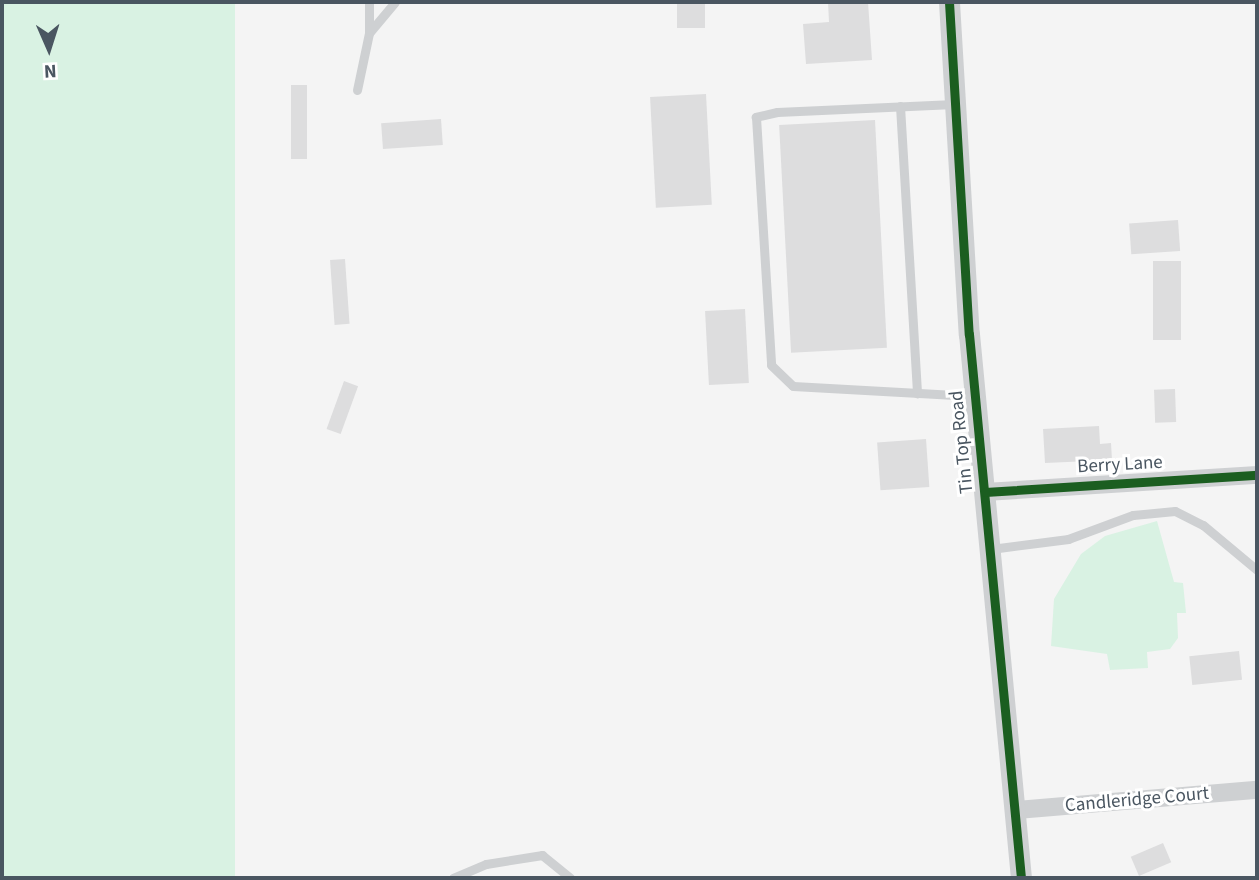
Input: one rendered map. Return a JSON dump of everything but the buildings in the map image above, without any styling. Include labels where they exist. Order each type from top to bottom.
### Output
[{"type":"street","name":"Tin Top Road","points":[[948,2],[975,396],[1017,810],[1021,878]]},
{"type":"street","name":"Berry Lane","points":[[985,492],[1257,475]]},
{"type":"street","name":"Candleridge Court","points":[[1017,810],[1257,790]]},
{"type":"lane","points":[[357,90],[369,33],[369,2]]},
{"type":"lane","points":[[369,33],[395,2]]},
{"type":"lane","points":[[955,104],[756,117],[770,352],[771,365],[793,386],[975,396]]},
{"type":"lane","points":[[900,107],[917,393]]},
{"type":"lane","points":[[991,549],[1068,539],[1133,515],[1174,511],[1203,525],[1257,570]]},
{"type":"lane","points":[[453,878],[486,864],[542,855],[570,878]]},
{"type":"green space","points":[[2,2],[235,2],[235,878],[2,878]]},
{"type":"green space","points":[[1157,521],[1174,582],[1183,583],[1186,613],[1177,613],[1178,638],[1170,649],[1147,652],[1148,668],[1110,670],[1107,654],[1051,646],[1054,599],[1081,554],[1105,536]]},
{"type":"cycle path","points":[[949,2],[969,334],[1021,878]]},
{"type":"cycle path","points":[[985,492],[1257,475]]}]
